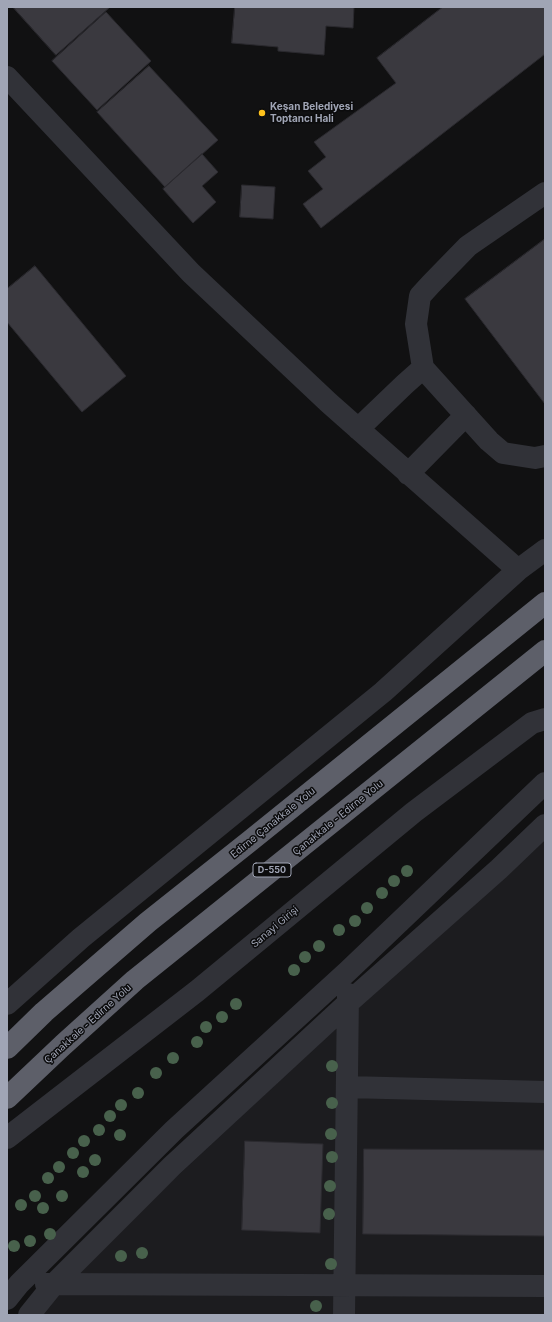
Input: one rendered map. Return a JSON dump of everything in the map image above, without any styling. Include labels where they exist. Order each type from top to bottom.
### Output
[{"type":"highway","name":"Edirne Çanakkale Yolu","points":[[7,1048],[44,1012],[148,922],[545,603]]},
{"type":"highway","name":"Çanakkale - Edirne Yolu","points":[[7,1098],[135,980],[545,651]]},
{"type":"street","points":[[7,77],[191,273],[329,403],[518,570]]},
{"type":"street","points":[[545,193],[468,246],[420,296],[416,324],[423,368],[489,441],[503,453],[535,458],[545,456]]},
{"type":"street","points":[[358,429],[423,368]]},
{"type":"street","points":[[408,474],[466,415]]},
{"type":"street","points":[[7,1004],[81,938],[383,692],[518,570],[545,550]]},
{"type":"street","name":"Sanayi Girişi","points":[[7,1138],[197,991],[414,812],[532,723],[545,719]]},
{"type":"street","points":[[13,1291],[174,1130],[348,971],[545,783]]},
{"type":"street","points":[[29,1315],[54,1284],[172,1166],[348,1003],[499,869],[545,825]]},
{"type":"street","points":[[344,1315],[348,971]]},
{"type":"street","points":[[347,1087],[545,1092]]},
{"type":"street","points":[[13,1291],[54,1284],[545,1286]]},
{"type":"street","points":[[13,1291],[20,1315]]},
{"type":"shaded area","points":[[545,833],[545,1315],[31,1315],[38,1306]]},
{"type":"building","points":[[13,7],[110,7],[56,55]]},
{"type":"building","points":[[235,7],[354,7],[353,28],[326,26],[324,55],[278,51],[278,47],[232,43]]},
{"type":"building","points":[[443,7],[545,7],[545,54],[321,228],[303,204],[323,189],[308,171],[326,157],[314,142],[396,83],[377,58]]},
{"type":"building","points":[[106,12],[151,61],[97,110],[52,61]]},
{"type":"building","points":[[149,66],[218,140],[165,187],[97,112]]},
{"type":"building","points":[[202,154],[218,172],[202,186],[216,202],[193,223],[163,189]]},
{"type":"building","points":[[242,185],[275,187],[273,219],[240,217]]},
{"type":"building","points":[[545,239],[545,404],[465,299]]},
{"type":"building","points":[[35,266],[126,376],[82,412],[7,322],[7,289]]},
{"type":"building","points":[[245,1141],[323,1144],[320,1233],[242,1230]]},
{"type":"building","points":[[364,1149],[545,1150],[545,1236],[363,1234]]},
{"type":"place","name":"Keşan Belediyesi Toptancı Hali","points":[[262,113]]}]
